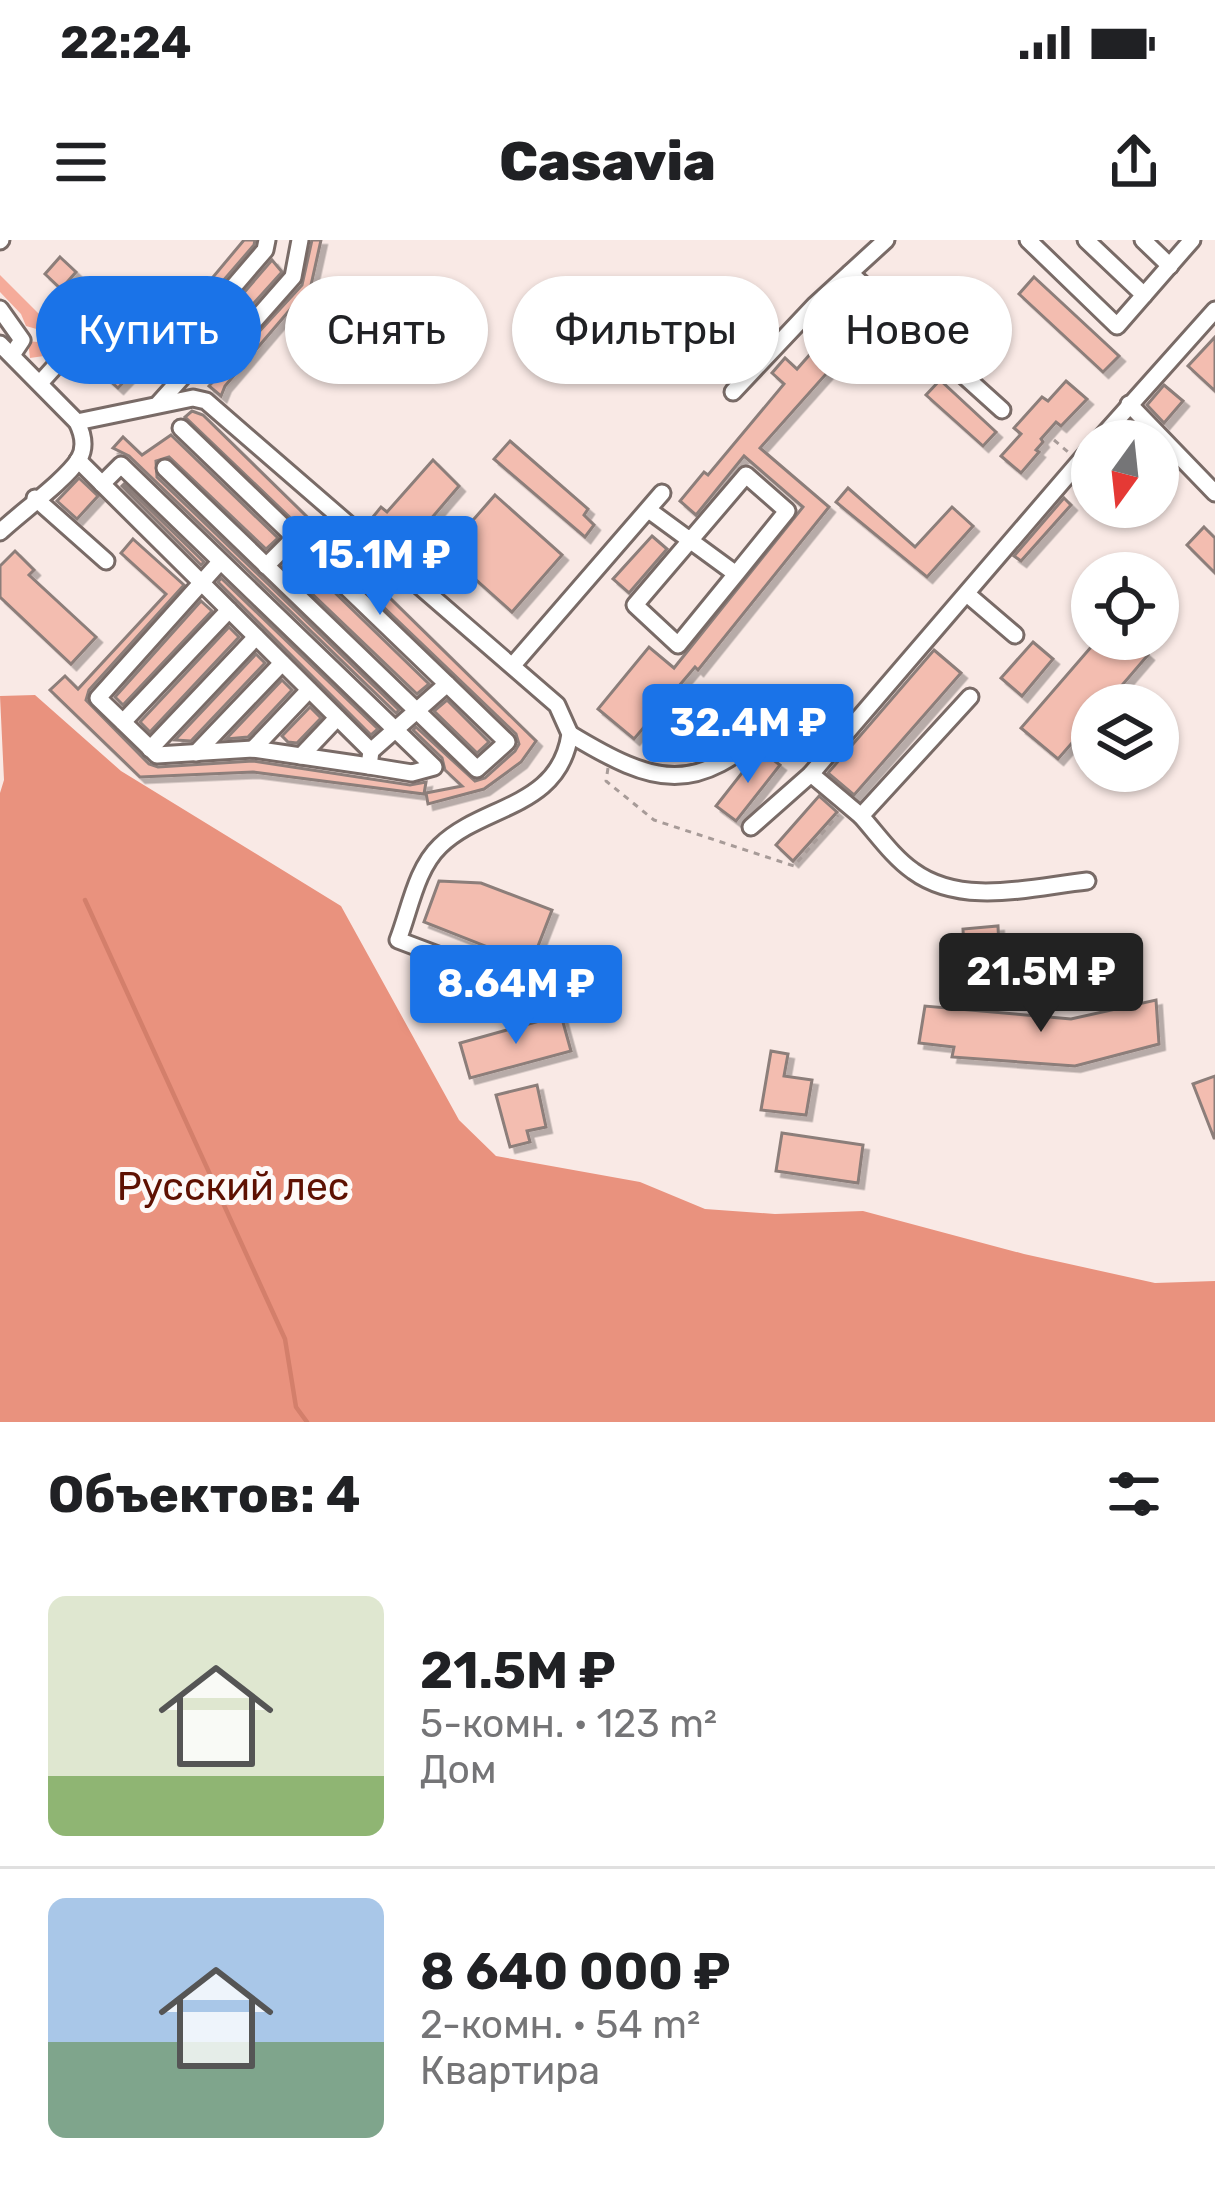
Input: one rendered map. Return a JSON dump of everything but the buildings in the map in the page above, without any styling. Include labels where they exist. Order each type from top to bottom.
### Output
[{"type":"street","points":[[733,392],[886,240]]},
{"type":"street","points":[[1028,240],[1117,326],[1192,240]]},
{"type":"street","points":[[1086,240],[1144,295]]},
{"type":"street","points":[[1143,240],[1170,266]]},
{"type":"street","points":[[243,276],[267,241],[299,244],[293,277],[261,313]]},
{"type":"street","points":[[850,273],[1002,410]]},
{"type":"street","points":[[0,309],[22,340],[6,350],[36,379]]},
{"type":"street","points":[[1115,420],[1215,310]]},
{"type":"street","points":[[0,532],[78,460],[83,434],[41,384]]},
{"type":"street","points":[[157,405],[176,384]]},
{"type":"street","points":[[77,422],[193,398],[220,409],[557,705],[570,734],[642,772],[689,776],[743,752],[773,724]]},
{"type":"street","points":[[1129,404],[1215,493]]},
{"type":"street","points":[[165,468],[477,769],[507,742],[181,428]]},
{"type":"street","points":[[78,460],[335,716],[370,759]]},
{"type":"street","points":[[102,484],[122,466],[434,767],[412,773],[370,759],[253,749],[157,755],[150,749],[98,698],[220,562]]},
{"type":"street","points":[[751,827],[811,774],[1071,472]]},
{"type":"street","points":[[746,475],[787,512],[678,644],[635,605],[691,540],[746,475]]},
{"type":"street","points":[[513,665],[662,493]]},
{"type":"street","points":[[35,498],[106,561]]},
{"type":"street","points":[[650,511],[736,574]]},
{"type":"street","points":[[266,566],[295,538]]},
{"type":"street","points":[[967,593],[1015,635]]},
{"type":"street","points":[[123,722],[229,610]]},
{"type":"street","points":[[150,749],[256,637]]},
{"type":"street","points":[[196,753],[282,662]]},
{"type":"street","points":[[370,759],[393,731],[447,684]]},
{"type":"street","points":[[253,749],[308,689]]},
{"type":"street","points":[[301,756],[354,693]]},
{"type":"street","points":[[861,816],[970,697]]},
{"type":"street","points":[[533,991],[398,940],[425,864],[451,837],[530,796],[557,769],[570,734]]},
{"type":"street","points":[[811,774],[861,816],[910,870],[942,888],[975,892],[1087,880]]},
{"type":"path","points":[[610,758],[606,781],[654,820],[794,866],[847,804]]},
{"type":"shaded area","points":[[0,275],[36,311],[36,329],[26,326],[0,292]]},
{"type":"shaded area","points":[[28,341],[36,342],[36,357],[30,358]]},
{"type":"green space","name":"Русский лес","points":[[35,695],[121,771],[341,906],[459,1120],[496,1156],[640,1182],[705,1209],[775,1214],[863,1211],[1155,1283],[1215,1281],[1215,1422],[0,1422],[0,793],[4,780],[0,696]]},
{"type":"waterway","points":[[85,900],[285,1339],[296,1407],[307,1422]]}]
